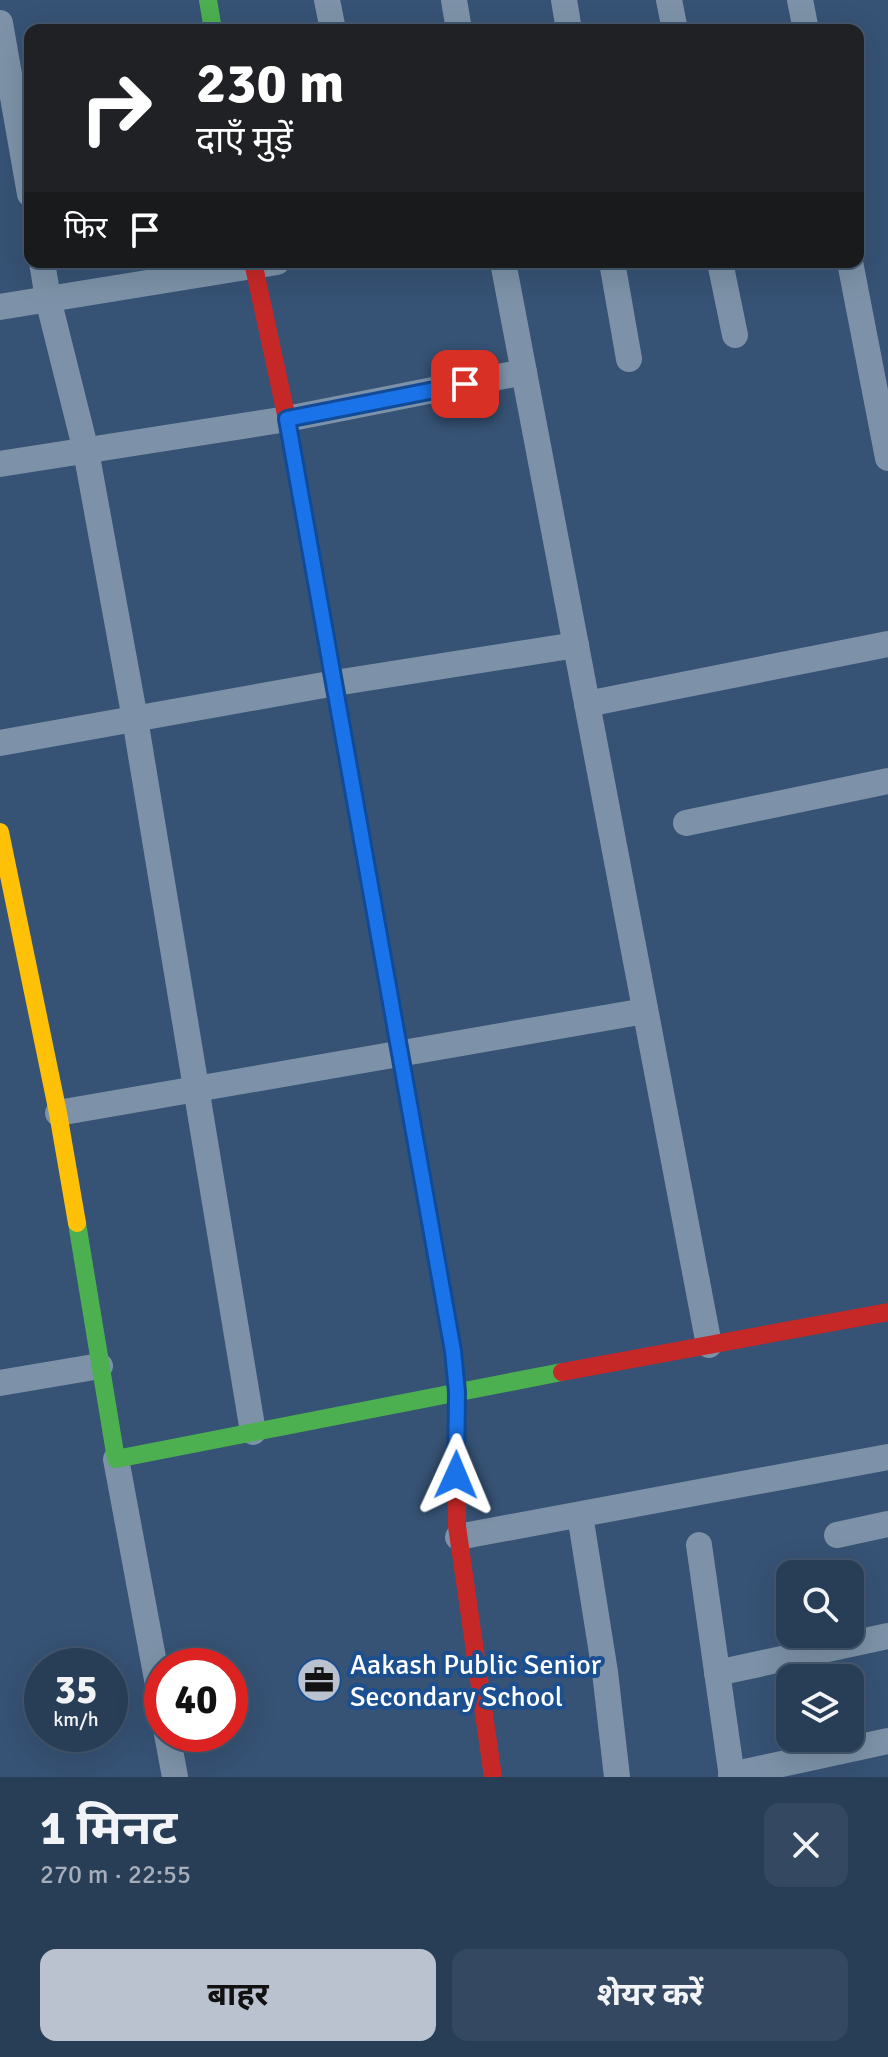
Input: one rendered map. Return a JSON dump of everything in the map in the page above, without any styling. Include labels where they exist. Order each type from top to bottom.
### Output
[{"type":"street","points":[[208,0],[212,24]]},
{"type":"street","points":[[327,0],[332,24]]},
{"type":"street","points":[[454,0],[458,24]]},
{"type":"street","points":[[564,0],[568,24]]},
{"type":"street","points":[[669,0],[674,24]]},
{"type":"street","points":[[800,0],[805,24]]},
{"type":"street","points":[[0,23],[24,160]]},
{"type":"street","points":[[43,268],[86,451],[135,719],[253,1432]]},
{"type":"street","points":[[0,307],[231,268]]},
{"type":"street","points":[[262,268],[453,1351],[457,1392],[455,1502],[458,1537],[493,1777]]},
{"type":"street","points":[[504,268],[709,1345]]},
{"type":"street","points":[[613,268],[629,359]]},
{"type":"street","points":[[721,268],[735,335]]},
{"type":"street","points":[[851,268],[888,458]]},
{"type":"street","points":[[0,464],[287,419],[524,372]]},
{"type":"street","points":[[587,704],[888,644]]},
{"type":"street","points":[[0,743],[335,683],[576,645]]},
{"type":"street","points":[[686,823],[888,781]]},
{"type":"street","points":[[0,832],[58,1113],[151,1648]]},
{"type":"street","points":[[58,1113],[645,1011]]},
{"type":"street","points":[[116,1459],[888,1312]]},
{"type":"street","points":[[0,1383],[100,1366]]},
{"type":"street","points":[[458,1537],[888,1457]]},
{"type":"street","points":[[580,1515],[605,1672],[617,1777]]},
{"type":"street","points":[[837,1535],[888,1524]]},
{"type":"street","points":[[699,1545],[732,1776],[888,1741]]},
{"type":"street","points":[[717,1673],[888,1636]]},
{"type":"street","points":[[170,1752],[175,1777]]},
{"type":"traffic: fast","points":[[208,0],[212,24]]},
{"type":"traffic: fast","points":[[362,838],[453,1351],[457,1392],[457,1499]]},
{"type":"traffic: fast","points":[[77,1223],[116,1459],[562,1372]]},
{"type":"traffic: slow","points":[[0,832],[58,1113],[77,1223]]},
{"type":"traffic: jam","points":[[254,268],[287,419],[362,838]]},
{"type":"traffic: jam","points":[[562,1372],[888,1312]]},
{"type":"traffic: jam","points":[[457,1499],[457,1526],[493,1777]]},
{"type":"place","name":"Aakash Public Senior Secondary School","points":[[319,1680]]},
{"type":"route","points":[[456,1475],[457,1392],[453,1351],[287,419],[465,384]]}]
